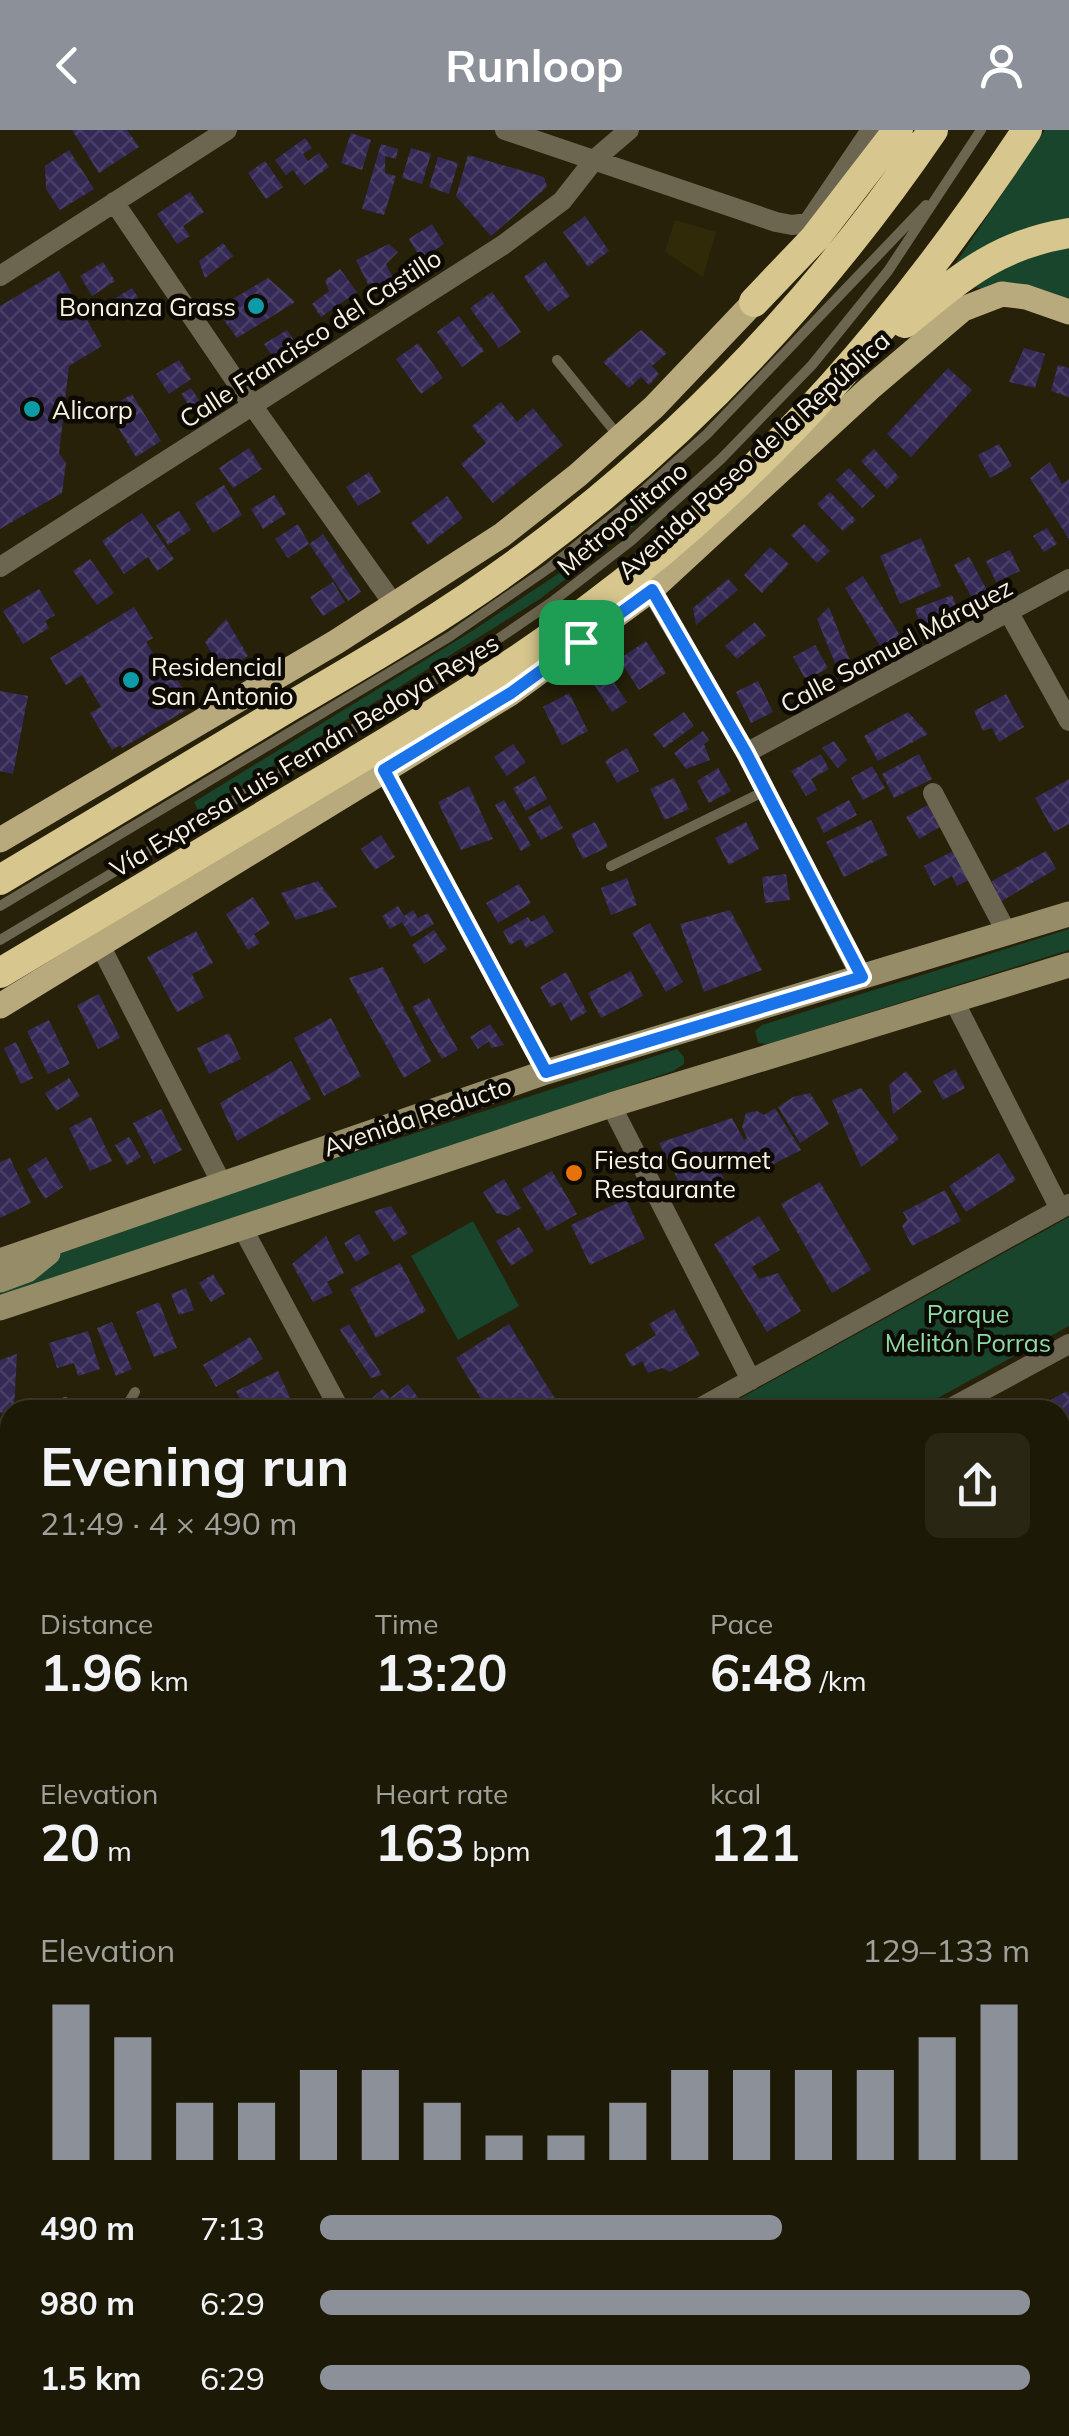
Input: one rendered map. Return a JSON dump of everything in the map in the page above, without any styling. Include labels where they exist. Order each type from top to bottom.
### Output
[{"type":"highway","points":[[754,302],[786,271],[811,227],[898,130]]},
{"type":"highway","name":"Vía Expresa Luis Fernán Bedoya Reyes","points":[[0,880],[446,612],[594,504],[700,410],[784,323],[847,248],[933,130]]},
{"type":"highway","name":"Vía Expresa Luis Fernán Bedoya Reyes","points":[[0,973],[442,710],[546,641],[634,574],[715,505],[860,358],[954,238],[1026,130]]},
{"type":"highway","points":[[860,358],[953,281],[984,261],[1014,246],[1069,233]]},
{"type":"main road","name":"Avenida Paseo de la República","points":[[0,1006],[511,693],[652,590],[944,323],[986,298],[1002,294],[1026,297],[1069,312]]},
{"type":"main road","points":[[0,840],[395,606],[535,510],[687,375],[754,302]]},
{"type":"main road","name":"Avenida Reducto","points":[[0,1261],[546,1072],[1069,914]]},
{"type":"main road","name":"Avenida Reducto","points":[[0,1308],[611,1105],[1069,965]]},
{"type":"main road","points":[[718,1022],[730,1068]]},
{"type":"main road","points":[[0,1280],[28,1270],[57,1240]]},
{"type":"street","points":[[0,276],[227,130]]},
{"type":"street","points":[[505,130],[776,222],[811,227]]},
{"type":"street","name":"Calle Francisco del Castillo","points":[[0,567],[503,246],[562,201],[596,159],[629,130]]},
{"type":"street","points":[[754,302],[811,227],[871,130]]},
{"type":"street","points":[[114,202],[395,606]]},
{"type":"street","name":"Calle Samuel Márquez","points":[[746,753],[1069,579]]},
{"type":"street","points":[[652,590],[746,753],[862,977]]},
{"type":"street","points":[[1010,612],[1069,721]]},
{"type":"street","points":[[384,770],[546,1072]]},
{"type":"street","points":[[933,793],[1007,933]]},
{"type":"street","points":[[100,945],[221,1182]]},
{"type":"street","points":[[714,1400],[1064,1206],[953,999]]},
{"type":"street","points":[[611,1105],[751,1380]]},
{"type":"street","points":[[242,1227],[335,1400]]},
{"type":"street","points":[[965,1400],[1069,1344]]},
{"type":"lane","name":"Metropolitano","points":[[0,940],[410,696],[521,624],[606,561],[721,459],[812,365],[888,271],[981,130]]},
{"type":"lane","name":"Metropolitano","points":[[0,906],[449,637],[549,568],[623,509],[720,422],[936,195]]},
{"type":"lane","points":[[557,360],[620,438]]},
{"type":"lane","points":[[611,866],[765,791]]},
{"type":"lane","points":[[130,1400],[134,1392]]},
{"type":"shaded area","points":[[675,220],[716,232],[703,277],[665,252]]},
{"type":"green space","points":[[1045,130],[1069,130],[1069,225],[1033,233],[956,263]]},
{"type":"green space","points":[[1069,248],[1069,321],[973,286],[1009,261]]},
{"type":"green space","points":[[647,500],[653,511],[540,599],[199,812],[194,802],[472,631],[582,558]]},
{"type":"green space","points":[[1069,929],[1069,950],[768,1044],[758,1043],[755,1031],[762,1025]]},
{"type":"green space","points":[[677,1049],[684,1064],[673,1071],[0,1297],[0,1289],[61,1247]]},
{"type":"green space","name":"Parque Melitón Porras","points":[[1069,1217],[1069,1326],[934,1400],[737,1400]]},
{"type":"green space","points":[[473,1221],[519,1306],[458,1340],[411,1256]]},
{"type":"building","points":[[72,130],[127,130],[139,147],[99,173]]},
{"type":"building","points":[[351,133],[371,140],[362,170],[341,163]]},
{"type":"building","points":[[305,138],[312,148],[303,154],[308,161],[319,153],[329,167],[304,185],[293,170],[286,175],[275,160]]},
{"type":"building","points":[[381,144],[398,149],[396,159],[385,156],[385,173],[396,176],[384,215],[362,209]]},
{"type":"building","points":[[411,148],[431,154],[422,184],[402,178]]},
{"type":"building","points":[[69,150],[94,189],[60,210],[46,189],[45,166]]},
{"type":"building","points":[[468,155],[544,177],[547,187],[491,236],[456,196]]},
{"type":"building","points":[[438,157],[458,163],[449,194],[429,187]]},
{"type":"building","points":[[265,161],[283,187],[266,199],[248,173]]},
{"type":"building","points":[[190,192],[204,212],[183,226],[190,236],[177,244],[157,214]]},
{"type":"building","points":[[585,216],[609,251],[588,267],[563,232]]},
{"type":"building","points":[[432,224],[444,244],[421,259],[409,239]]},
{"type":"building","points":[[223,243],[233,256],[205,278],[199,261]]},
{"type":"building","points":[[389,244],[398,252],[386,264],[396,283],[373,294],[356,260]]},
{"type":"building","points":[[545,261],[570,296],[548,312],[524,277]]},
{"type":"building","points":[[103,262],[115,281],[92,296],[80,276]]},
{"type":"building","points":[[340,269],[357,292],[321,317],[312,304],[329,291],[325,280]]},
{"type":"building","name":"Alicorp","points":[[59,271],[102,346],[69,366],[59,453],[66,463],[62,493],[0,529],[0,306]]},
{"type":"building","name":"Bonanza Grass","points":[[268,278],[295,302],[237,338],[216,309]]},
{"type":"building","points":[[132,288],[144,307],[121,321],[109,302]]},
{"type":"building","points":[[492,292],[521,332],[499,348],[470,308]]},
{"type":"building","points":[[459,316],[484,351],[462,367],[437,332]]},
{"type":"building","points":[[287,330],[295,342],[272,356],[264,344]]},
{"type":"building","points":[[641,330],[667,353],[652,366],[659,374],[649,385],[641,377],[629,388],[603,362]]},
{"type":"building","points":[[418,343],[443,378],[421,394],[396,359]]},
{"type":"building","points":[[1024,348],[1045,354],[1035,388],[1009,382]]},
{"type":"building","points":[[179,360],[191,379],[169,394],[156,374]]},
{"type":"building","points":[[1058,365],[1069,368],[1069,397],[1051,391]]},
{"type":"building","points":[[948,368],[972,390],[911,457],[887,434]]},
{"type":"building","points":[[191,388],[204,407],[194,413],[181,394]]},
{"type":"building","points":[[132,394],[161,441],[136,457],[107,409]]},
{"type":"building","points":[[501,402],[517,422],[533,408],[563,445],[493,503],[461,464],[486,443],[472,426]]},
{"type":"building","points":[[999,444],[1012,466],[990,478],[978,455]]},
{"type":"building","points":[[249,448],[262,469],[233,488],[219,468]]},
{"type":"building","points":[[874,449],[899,477],[887,489],[861,461]]},
{"type":"building","points":[[1050,462],[1062,484],[1069,479],[1069,539],[1030,478]]},
{"type":"building","points":[[849,468],[875,496],[862,508],[836,480]]},
{"type":"building","points":[[369,472],[381,492],[358,506],[346,487]]},
{"type":"building","points":[[224,485],[242,515],[213,533],[195,503]]},
{"type":"building","points":[[830,492],[856,520],[843,531],[817,504]]},
{"type":"building","points":[[274,495],[286,514],[263,529],[251,509]]},
{"type":"building","points":[[447,496],[463,518],[428,545],[411,523]]},
{"type":"building","points":[[179,511],[191,530],[168,545],[156,525]]},
{"type":"building","points":[[142,513],[174,559],[157,571],[148,557],[124,574],[102,541]]},
{"type":"building","points":[[298,524],[309,544],[288,558],[275,539]]},
{"type":"building","points":[[804,524],[830,551],[817,563],[791,535]]},
{"type":"building","points":[[1047,528],[1057,544],[1044,552],[1033,536]]},
{"type":"building","points":[[323,534],[361,592],[348,601],[309,544]]},
{"type":"building","points":[[921,538],[941,586],[900,604],[880,556]]},
{"type":"building","points":[[770,547],[789,564],[762,593],[744,575]]},
{"type":"building","points":[[1010,550],[1020,571],[996,582],[986,561]]},
{"type":"building","points":[[969,557],[987,590],[972,598],[954,565]]},
{"type":"building","points":[[90,559],[114,593],[97,605],[73,571]]},
{"type":"building","points":[[863,576],[901,637],[882,649],[845,588]]},
{"type":"building","points":[[728,579],[738,590],[696,625],[693,608]]},
{"type":"building","points":[[333,582],[345,602],[323,616],[310,597]]},
{"type":"building","points":[[39,589],[55,615],[45,621],[49,628],[23,644],[3,611]]},
{"type":"building","points":[[952,595],[958,610],[921,627],[915,609]]},
{"type":"building","name":"Residencial San Antonio","points":[[134,607],[153,638],[146,642],[162,668],[168,664],[193,706],[122,748],[120,745],[112,750],[90,713],[101,707],[82,675],[66,685],[50,658]]},
{"type":"building","points":[[829,607],[851,663],[837,668],[817,619]]},
{"type":"building","points":[[226,619],[248,656],[222,671],[205,642]]},
{"type":"building","points":[[755,622],[766,636],[737,659],[725,646]]},
{"type":"building","points":[[646,641],[666,673],[639,690],[619,659]]},
{"type":"building","points":[[815,645],[828,668],[806,680],[793,657]]},
{"type":"building","points":[[606,671],[627,702],[612,712],[591,680]]},
{"type":"building","points":[[758,681],[773,712],[751,723],[736,692]]},
{"type":"building","points":[[0,691],[28,696],[13,774],[0,771]]},
{"type":"building","points":[[569,693],[588,731],[562,745],[543,707]]},
{"type":"building","points":[[1006,694],[1024,727],[999,742],[992,728],[983,731],[974,711]]},
{"type":"building","points":[[684,712],[694,726],[664,748],[653,734]]},
{"type":"building","points":[[908,712],[928,734],[878,761],[864,736]]},
{"type":"building","points":[[703,731],[709,740],[704,744],[710,760],[686,769],[674,753]]},
{"type":"building","points":[[834,741],[847,760],[838,768],[822,748]]},
{"type":"building","points":[[513,744],[526,762],[507,776],[494,757]]},
{"type":"building","points":[[627,748],[639,771],[617,783],[605,761]]},
{"type":"building","points":[[821,754],[829,769],[811,779],[817,790],[806,796],[791,771]]},
{"type":"building","points":[[919,754],[932,779],[894,798],[882,774]]},
{"type":"building","points":[[872,766],[885,788],[863,800],[851,778]]},
{"type":"building","points":[[718,768],[731,791],[709,803],[697,781]]},
{"type":"building","points":[[535,776],[547,799],[526,811],[513,788]]},
{"type":"building","points":[[674,778],[689,809],[665,820],[650,789]]},
{"type":"building","points":[[1069,779],[1069,824],[1054,832],[1035,798]]},
{"type":"building","points":[[469,786],[493,839],[461,850],[438,802]]},
{"type":"building","points":[[504,800],[531,845],[521,851],[495,805]]},
{"type":"building","points":[[849,800],[857,815],[824,833],[816,818]]},
{"type":"building","points":[[550,805],[563,828],[541,840],[528,817]]},
{"type":"building","points":[[928,805],[940,827],[919,839],[906,817]]},
{"type":"building","points":[[871,820],[888,855],[844,877],[826,842]]},
{"type":"building","points":[[595,822],[608,847],[583,859],[571,834]]},
{"type":"building","points":[[746,822],[759,849],[729,865],[715,838]]},
{"type":"building","points":[[381,835],[395,857],[375,870],[361,849]]},
{"type":"building","points":[[955,850],[971,879],[957,886],[952,876],[934,886],[924,866]]},
{"type":"building","points":[[1046,851],[1056,869],[1000,902],[992,881]]},
{"type":"building","points":[[786,874],[790,900],[765,903],[762,877]]},
{"type":"building","points":[[627,878],[637,905],[611,915],[601,888]]},
{"type":"building","points":[[318,881],[337,907],[296,920],[281,893]]},
{"type":"building","points":[[519,884],[531,903],[498,923],[486,903]]},
{"type":"building","points":[[253,897],[270,924],[254,934],[260,943],[248,950],[226,914]]},
{"type":"building","points":[[398,906],[404,916],[413,910],[418,918],[428,913],[434,924],[411,937],[402,922],[390,929],[382,916]]},
{"type":"building","points":[[730,910],[762,970],[704,992],[680,924]]},
{"type":"building","points":[[544,915],[554,932],[526,948],[521,939],[510,945],[503,931],[528,917],[531,922]]},
{"type":"building","points":[[650,923],[683,982],[666,992],[632,933]]},
{"type":"building","points":[[434,930],[447,949],[424,964],[412,945]]},
{"type":"building","points":[[196,931],[213,963],[192,974],[204,998],[177,1012],[147,957]]},
{"type":"building","points":[[383,967],[431,1061],[404,1078],[349,978]]},
{"type":"building","points":[[631,971],[643,996],[601,1018],[588,993]]},
{"type":"building","points":[[566,972],[587,1012],[571,1021],[561,1002],[551,1007],[540,987]]},
{"type":"building","points":[[99,994],[120,1038],[98,1049],[77,1005]]},
{"type":"building","points":[[429,998],[458,1050],[442,1059],[412,1007]]},
{"type":"building","points":[[331,1018],[361,1076],[324,1096],[294,1038]]},
{"type":"building","points":[[49,1020],[70,1064],[48,1074],[27,1031]]},
{"type":"building","points":[[490,1024],[504,1045],[491,1048],[489,1041],[478,1049],[470,1037]]},
{"type":"building","points":[[229,1033],[241,1059],[209,1074],[197,1048]]},
{"type":"building","points":[[16,1042],[33,1078],[21,1084],[4,1048]]},
{"type":"building","points":[[291,1061],[311,1099],[237,1141],[220,1103]]},
{"type":"building","points":[[955,1069],[965,1088],[943,1100],[933,1081]]},
{"type":"building","points":[[906,1071],[922,1092],[893,1114],[889,1085]]},
{"type":"building","points":[[69,1078],[80,1096],[56,1111],[45,1093]]},
{"type":"building","points":[[861,1088],[899,1139],[861,1167],[832,1100]]},
{"type":"building","points":[[810,1093],[829,1124],[800,1143],[778,1107],[793,1097]]},
{"type":"building","points":[[775,1108],[801,1150],[760,1171],[755,1161],[738,1170],[732,1158],[717,1165],[724,1178],[687,1198],[659,1143],[732,1118],[744,1140],[746,1113],[757,1111],[764,1115]]},
{"type":"building","points":[[161,1109],[182,1150],[154,1164],[133,1123]]},
{"type":"building","points":[[91,1117],[112,1161],[90,1171],[69,1128]]},
{"type":"building","points":[[129,1137],[141,1157],[127,1165],[115,1145]]},
{"type":"building","points":[[999,1153],[1016,1180],[966,1212],[949,1186]]},
{"type":"building","points":[[46,1157],[63,1187],[45,1199],[27,1169]]},
{"type":"building","points":[[10,1158],[31,1203],[0,1218],[0,1162]]},
{"type":"building","points":[[552,1171],[577,1214],[547,1231],[522,1189]]},
{"type":"building","points":[[504,1179],[521,1208],[508,1216],[496,1213],[483,1192]]},
{"type":"building","points":[[820,1182],[871,1270],[832,1293],[781,1204]]},
{"type":"building","points":[[945,1190],[961,1221],[912,1246],[902,1226],[907,1220],[903,1212]]},
{"type":"building","points":[[626,1199],[645,1239],[590,1265],[571,1225]]},
{"type":"building","points":[[391,1206],[408,1233],[394,1242],[374,1211]]},
{"type":"building","points":[[759,1216],[780,1250],[752,1267],[759,1279],[778,1273],[801,1311],[767,1332],[714,1244]]},
{"type":"building","points":[[519,1227],[534,1251],[511,1266],[496,1241]]},
{"type":"building","points":[[359,1234],[370,1253],[356,1262],[344,1243]]},
{"type":"building","points":[[326,1236],[344,1273],[327,1282],[333,1293],[313,1302],[292,1264]]},
{"type":"building","points":[[400,1263],[426,1311],[376,1338],[350,1289]]},
{"type":"building","points":[[213,1274],[225,1294],[211,1302],[199,1283]]},
{"type":"building","points":[[186,1288],[194,1310],[179,1315],[171,1294]]},
{"type":"building","points":[[159,1302],[177,1348],[154,1357],[136,1312]]},
{"type":"building","points":[[674,1309],[700,1355],[670,1372],[662,1368],[648,1373],[642,1361],[632,1367],[625,1354],[656,1335],[649,1324]]},
{"type":"building","points":[[112,1322],[132,1369],[116,1376],[97,1328]]},
{"type":"building","points":[[349,1324],[382,1375],[371,1378],[340,1330]]},
{"type":"building","points":[[509,1324],[556,1400],[482,1400],[456,1358]]},
{"type":"building","points":[[88,1331],[100,1369],[78,1376],[74,1363],[57,1368],[49,1343]]},
{"type":"building","points":[[250,1337],[263,1359],[216,1387],[203,1365]]},
{"type":"building","points":[[17,1354],[15,1400],[0,1400],[0,1360]]},
{"type":"building","points":[[278,1371],[291,1400],[240,1400],[236,1391]]},
{"type":"building","points":[[408,1384],[420,1400],[369,1400],[383,1389],[390,1398]]},
{"type":"building","points":[[1067,1391],[1069,1395],[1069,1400],[1050,1400]]},
{"type":"place","name":"Bonanza Grass","points":[[256,306]]},
{"type":"place","name":"Alicorp","points":[[32,409]]},
{"type":"place","name":"Residencial San Antonio","points":[[131,680]]},
{"type":"place","name":"Fiesta Gourmet Restaurante","points":[[574,1173]]},
{"type":"route","points":[[652,590],[746,753],[862,977],[546,1072],[384,770],[511,693],[581,642],[652,590]]}]
